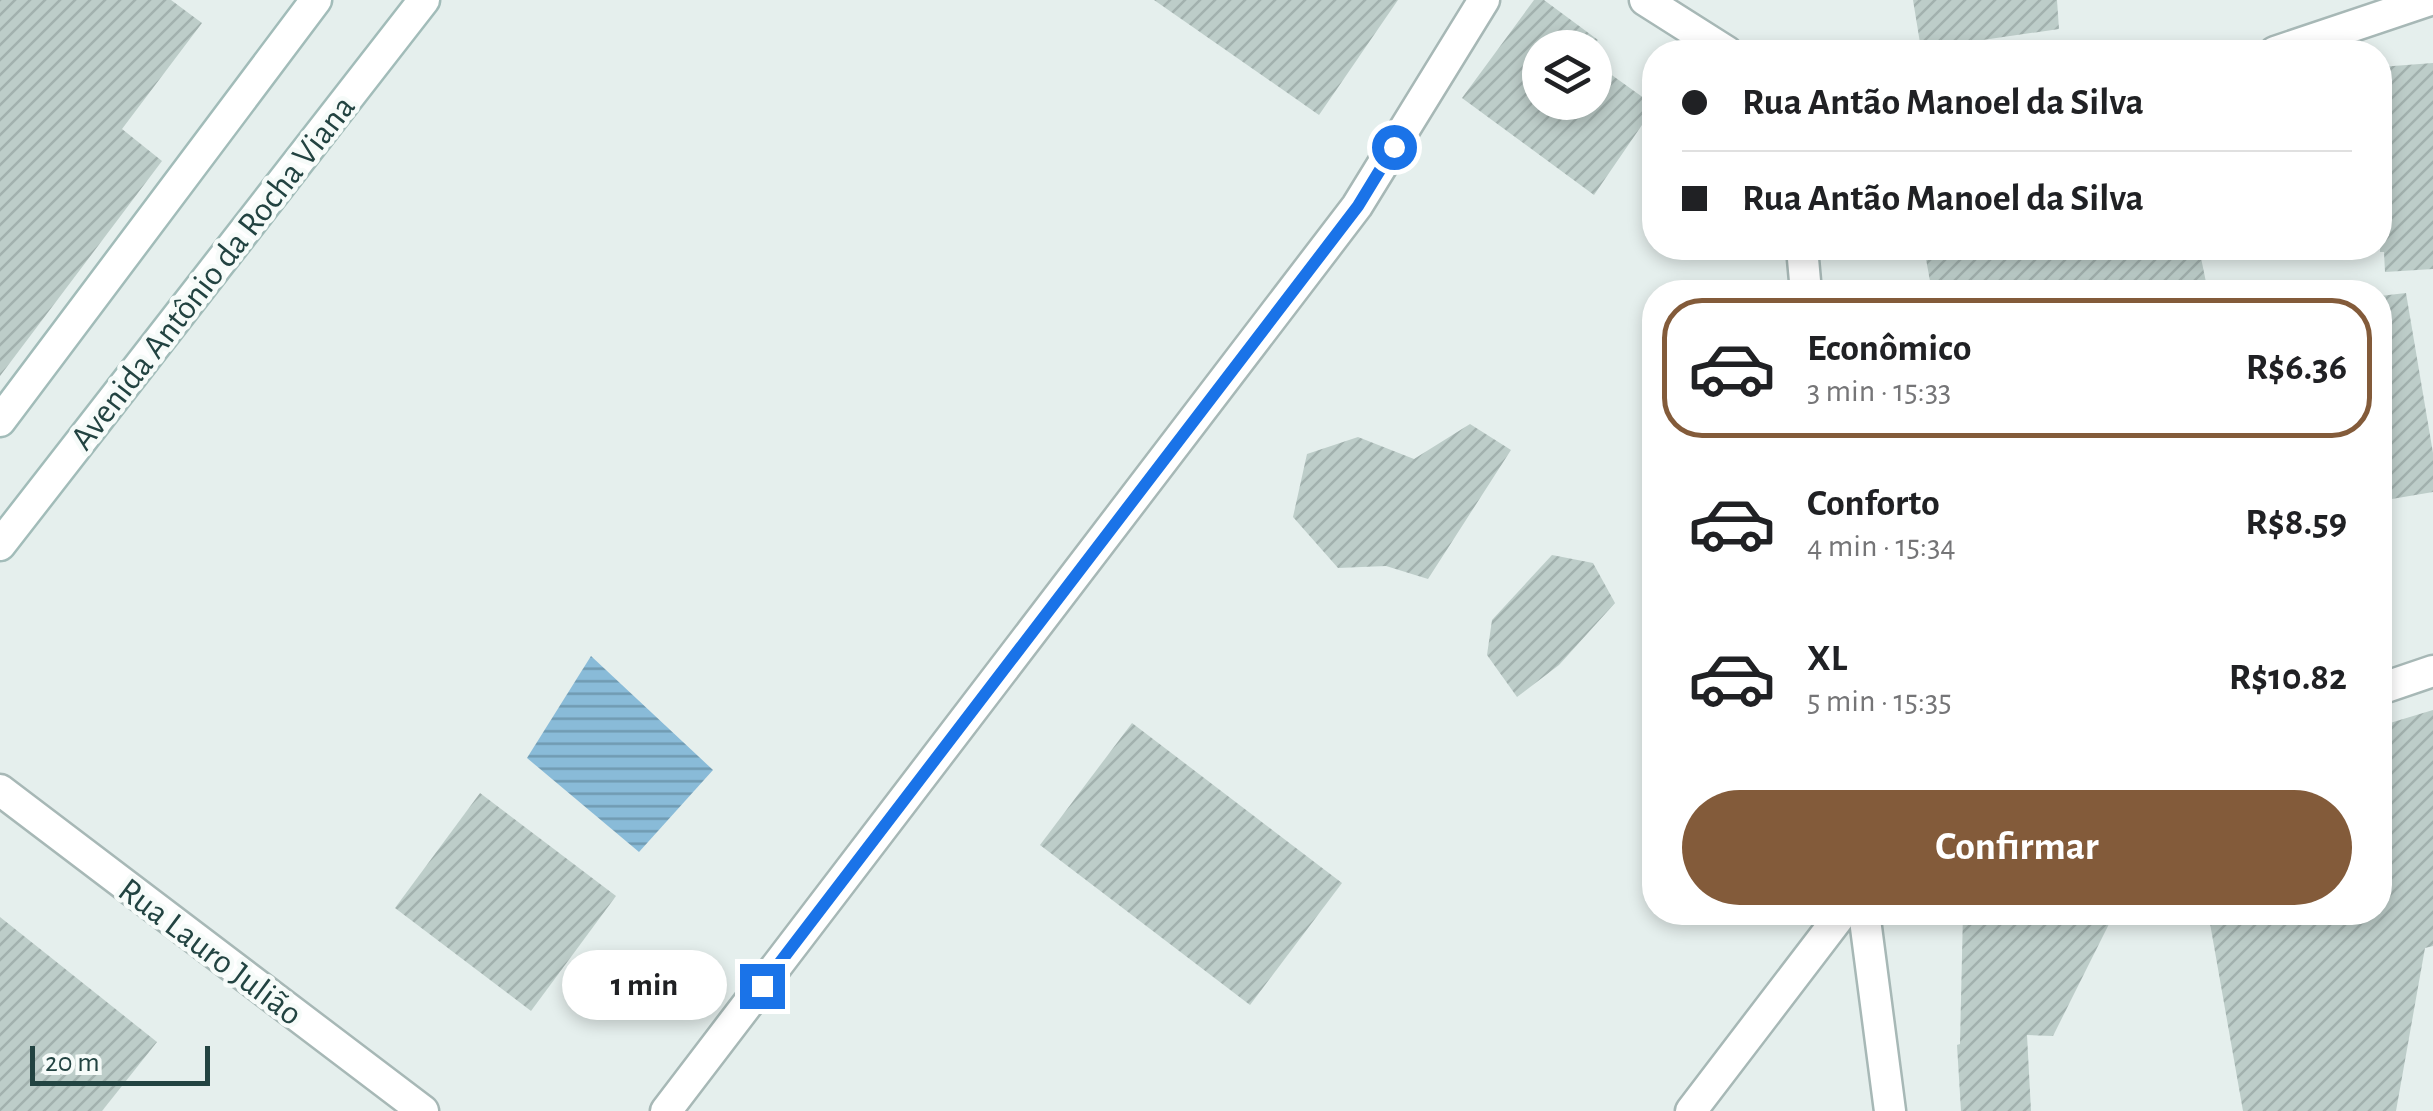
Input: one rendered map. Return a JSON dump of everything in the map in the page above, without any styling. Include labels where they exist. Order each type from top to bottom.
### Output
[{"type":"street","points":[[0,421],[316,0]]},
{"type":"street","name":"Avenida Antônio da Rocha Viana","points":[[0,544],[424,0]]},
{"type":"street","points":[[666,1111],[1358,206],[1484,0]]},
{"type":"street","points":[[1645,0],[1708,40]]},
{"type":"street","points":[[2311,40],[2430,0]]},
{"type":"street","points":[[2392,685],[2433,672]]},
{"type":"street","name":"Rua Lauro Julião","points":[[0,790],[423,1111]]},
{"type":"street","points":[[1691,1111],[1833,925]]},
{"type":"street","points":[[1866,925],[1890,1111]]},
{"type":"water","points":[[591,656],[713,770],[639,852],[527,758]]},
{"type":"building","points":[[0,0],[171,0],[202,23],[122,129],[162,161],[0,376]]},
{"type":"building","points":[[1154,0],[1398,0],[1319,115]]},
{"type":"building","points":[[1534,0],[1544,0],[1584,30],[1522,30],[1522,120],[1612,120],[1612,75],[1642,97],[1642,125],[1594,195],[1462,98]]},
{"type":"building","points":[[1913,0],[2057,0],[2059,29],[1983,40],[1920,40]]},
{"type":"building","points":[[2433,63],[2433,269],[2385,272],[2384,260],[2392,260],[2392,66]]},
{"type":"building","points":[[1926,260],[2201,260],[2206,280],[1930,280]]},
{"type":"building","points":[[2406,293],[2433,453],[2433,492],[2392,499],[2392,295]]},
{"type":"building","points":[[1470,424],[1511,450],[1428,579],[1386,566],[1338,568],[1293,517],[1307,454],[1358,437],[1414,459]]},
{"type":"building","points":[[1552,555],[1593,563],[1615,603],[1559,665],[1517,697],[1487,655],[1492,620]]},
{"type":"building","points":[[2433,710],[2433,946],[2425,948],[2396,1111],[2243,1111],[2210,925],[2392,925],[2392,722]]},
{"type":"building","points":[[1132,723],[1342,883],[1250,1005],[1040,845]]},
{"type":"building","points":[[480,793],[616,896],[531,1011],[395,908]]},
{"type":"building","points":[[0,917],[157,1042],[102,1111],[0,1111]]},
{"type":"building","points":[[1963,925],[2108,925],[2053,1036],[2027,1035],[2031,1111],[1961,1111],[1957,1045]]},
{"type":"route","points":[[762,986],[1358,206],[1394,147]]}]
